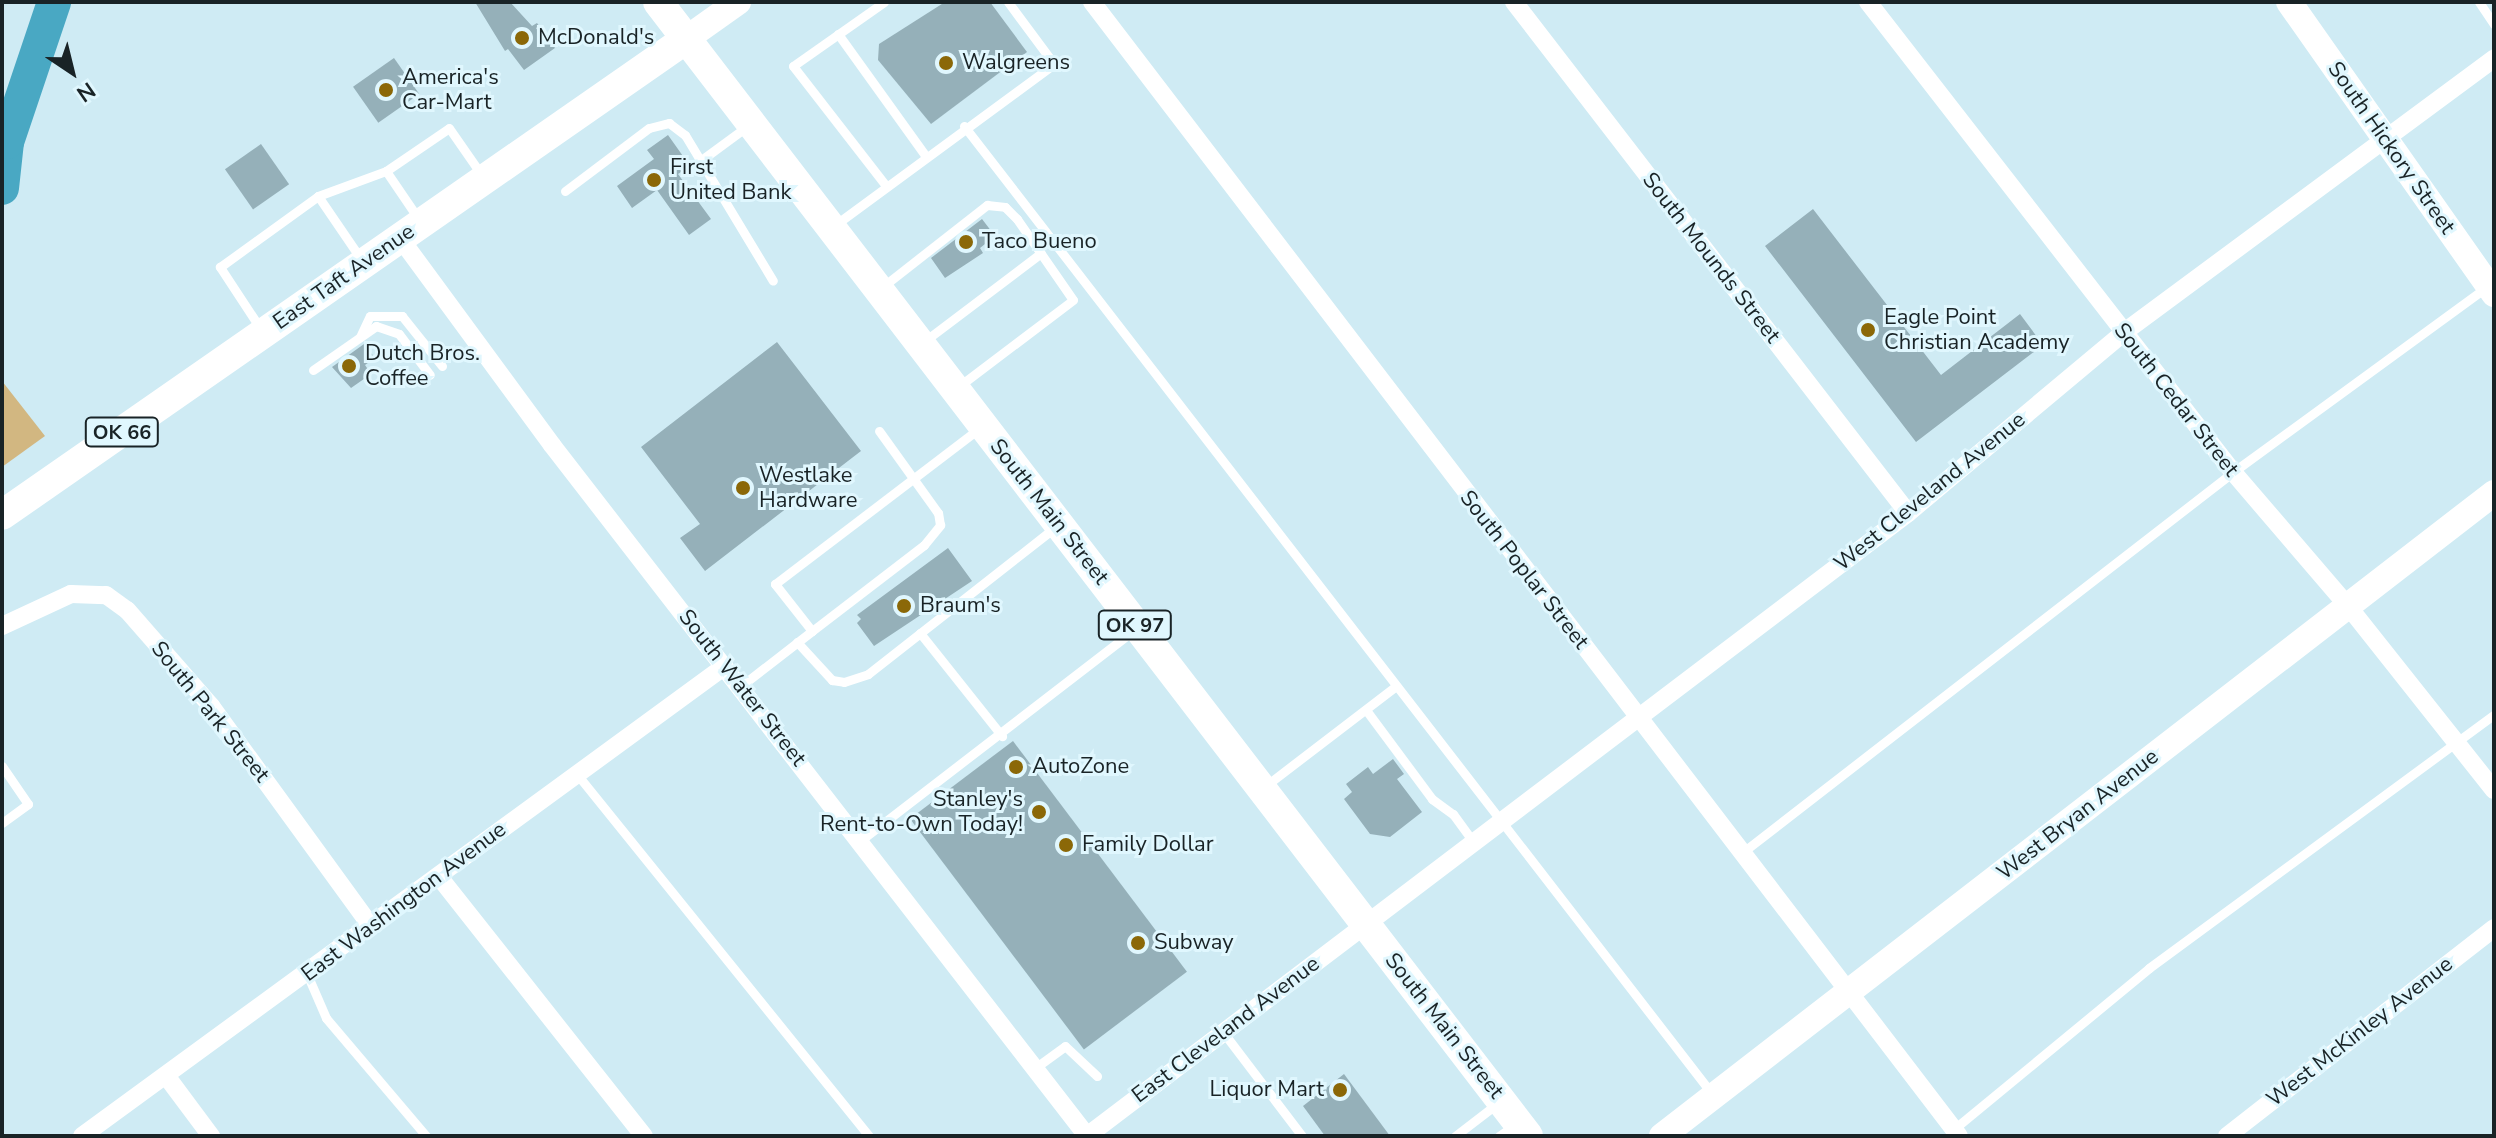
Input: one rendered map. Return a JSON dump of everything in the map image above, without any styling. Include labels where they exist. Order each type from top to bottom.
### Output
[{"type":"main road","name":"South Main Street","points":[[658,2],[1367,927],[1512,1124]]},
{"type":"main road","name":"East Taft Avenue","points":[[2,515],[686,39]]},
{"type":"street","name":"OK 66","points":[[686,39],[738,2]]},
{"type":"street","name":"South Poplar Street","points":[[1092,2],[1637,719],[1743,852],[1847,993],[1956,1132]]},
{"type":"street","name":"South Mounds Street","points":[[1514,2],[1908,513]]},
{"type":"street","name":"South Cedar Street","points":[[1868,2],[2233,472],[2348,606],[2494,790]]},
{"type":"street","name":"South Hickory Street","points":[[2289,2],[2491,290]]},
{"type":"street","name":"West Cleveland Avenue","points":[[1367,927],[1908,513],[2123,333],[2387,141],[2494,58]]},
{"type":"street","name":"South Water Street","points":[[411,231],[552,445],[1087,1136]]},
{"type":"street","name":"West Bryan Avenue","points":[[1662,1136],[2494,493]]},
{"type":"street","name":"South Park Street","points":[[2,626],[71,594],[106,595],[127,610],[211,706],[371,926]]},
{"type":"street","name":"East Washington Avenue","points":[[82,1136],[440,878],[576,773],[725,666]]},
{"type":"street","points":[[440,878],[644,1136]]},
{"type":"street","name":"East Cleveland Avenue","points":[[1087,1136],[1367,927]]},
{"type":"street","name":"West McKinley Avenue","points":[[2227,1136],[2494,928]]},
{"type":"street","points":[[167,1077],[211,1136]]},
{"type":"lane","points":[[884,2],[793,66],[886,186]]},
{"type":"lane","points":[[830,228],[964,126],[1054,64],[1008,2]]},
{"type":"lane","points":[[2479,2],[2494,24]]},
{"type":"lane","points":[[838,34],[925,155]]},
{"type":"lane","points":[[565,191],[649,128],[669,123],[685,135],[773,281]]},
{"type":"lane","points":[[700,161],[751,124]]},
{"type":"lane","points":[[964,126],[1714,1096]]},
{"type":"lane","points":[[264,334],[220,267],[318,196],[386,171],[449,128],[485,179]]},
{"type":"lane","points":[[386,171],[411,231]]},
{"type":"lane","points":[[318,196],[364,263]]},
{"type":"lane","points":[[878,290],[994,203],[1017,219],[1071,302],[954,389]]},
{"type":"lane","points":[[920,344],[1041,253]]},
{"type":"lane","points":[[1743,852],[2233,472],[2491,290]]},
{"type":"lane","points":[[359,338],[370,316],[402,316],[442,366]]},
{"type":"lane","points":[[313,370],[376,326],[399,334],[430,375]]},
{"type":"lane","points":[[812,631],[775,584],[983,426]]},
{"type":"lane","points":[[741,686],[936,534],[938,513],[879,431]]},
{"type":"lane","points":[[797,642],[832,680],[844,682],[868,674],[1059,524]]},
{"type":"lane","points":[[860,841],[1002,736],[1138,627]]},
{"type":"lane","points":[[920,633],[1002,736]]},
{"type":"lane","points":[[1261,789],[1396,686]]},
{"type":"lane","points":[[1366,710],[1432,799],[1453,814],[1475,844]]},
{"type":"lane","points":[[1956,1132],[2149,968],[2494,715]]},
{"type":"lane","points":[[2,766],[28,804],[2,823]]},
{"type":"lane","points":[[576,773],[869,1136]]},
{"type":"lane","points":[[307,974],[326,1018],[426,1136]]},
{"type":"lane","points":[[1223,1032],[1302,1136]]},
{"type":"lane","points":[[1035,1068],[1065,1046],[1097,1076]]},
{"type":"lane","points":[[1455,1136],[1512,1124]]},
{"type":"shaded area","points":[[2,381],[45,436],[2,467]]},
{"type":"building","name":"McDonald's","points":[[475,2],[510,2],[532,26],[537,23],[555,48],[524,70],[508,49],[505,51]]},
{"type":"building","name":"Walgreens","points":[[945,2],[990,2],[1027,52],[931,124],[878,60],[879,44]]},
{"type":"building","name":"America's Car-Mart","points":[[394,58],[419,94],[378,123],[353,87]]},
{"type":"building","name":"First United Bank","points":[[668,135],[690,166],[678,174],[711,219],[689,235],[657,190],[632,208],[617,186],[654,159],[647,150]]},
{"type":"building","points":[[261,144],[289,184],[253,209],[225,169]]},
{"type":"building","name":"Eagle Point Christian Academy","points":[[1813,209],[1941,375],[2020,314],[2043,345],[1916,442],[1765,246]]},
{"type":"building","name":"Taco Bueno","points":[[982,219],[995,236],[980,248],[983,253],[945,278],[931,258]]},
{"type":"building","name":"Westlake Hardware","points":[[777,342],[861,451],[705,571],[680,538],[700,524],[641,447]]},
{"type":"building","name":"Dutch Bros. Coffee","points":[[364,344],[375,358],[365,365],[371,374],[351,388],[332,367]]},
{"type":"building","name":"Braum's","points":[[948,548],[972,581],[874,646],[857,623],[861,619],[857,615]]},
{"type":"building","points":[[1013,741],[1187,972],[1084,1049],[910,819]]},
{"type":"building","points":[[1393,759],[1404,774],[1397,779],[1422,812],[1390,837],[1370,834],[1344,799],[1352,792],[1346,784],[1368,767],[1373,774]]},
{"type":"building","name":"Liquor Mart","points":[[1344,1074],[1390,1136],[1325,1136],[1303,1106]]},
{"type":"waterway","points":[[2,188],[7,142],[54,2]]},
{"type":"place","name":"McDonald's","points":[[522,38]]},
{"type":"place","name":"Walgreens","points":[[946,63]]},
{"type":"place","name":"America's Car-Mart","points":[[386,90]]},
{"type":"place","name":"First United Bank","points":[[654,180]]},
{"type":"place","name":"Taco Bueno","points":[[966,242]]},
{"type":"place","name":"Eagle Point Christian Academy","points":[[1868,330]]},
{"type":"place","name":"Dutch Bros. Coffee","points":[[349,366]]},
{"type":"place","name":"Westlake Hardware","points":[[743,488]]},
{"type":"place","name":"Braum's","points":[[904,606]]},
{"type":"place","name":"AutoZone","points":[[1016,767]]},
{"type":"place","name":"Stanley's Rent-to-Own Today!","points":[[1039,812]]},
{"type":"place","name":"Family Dollar","points":[[1066,845]]},
{"type":"place","name":"Subway","points":[[1138,943]]},
{"type":"place","name":"Liquor Mart","points":[[1340,1090]]}]
